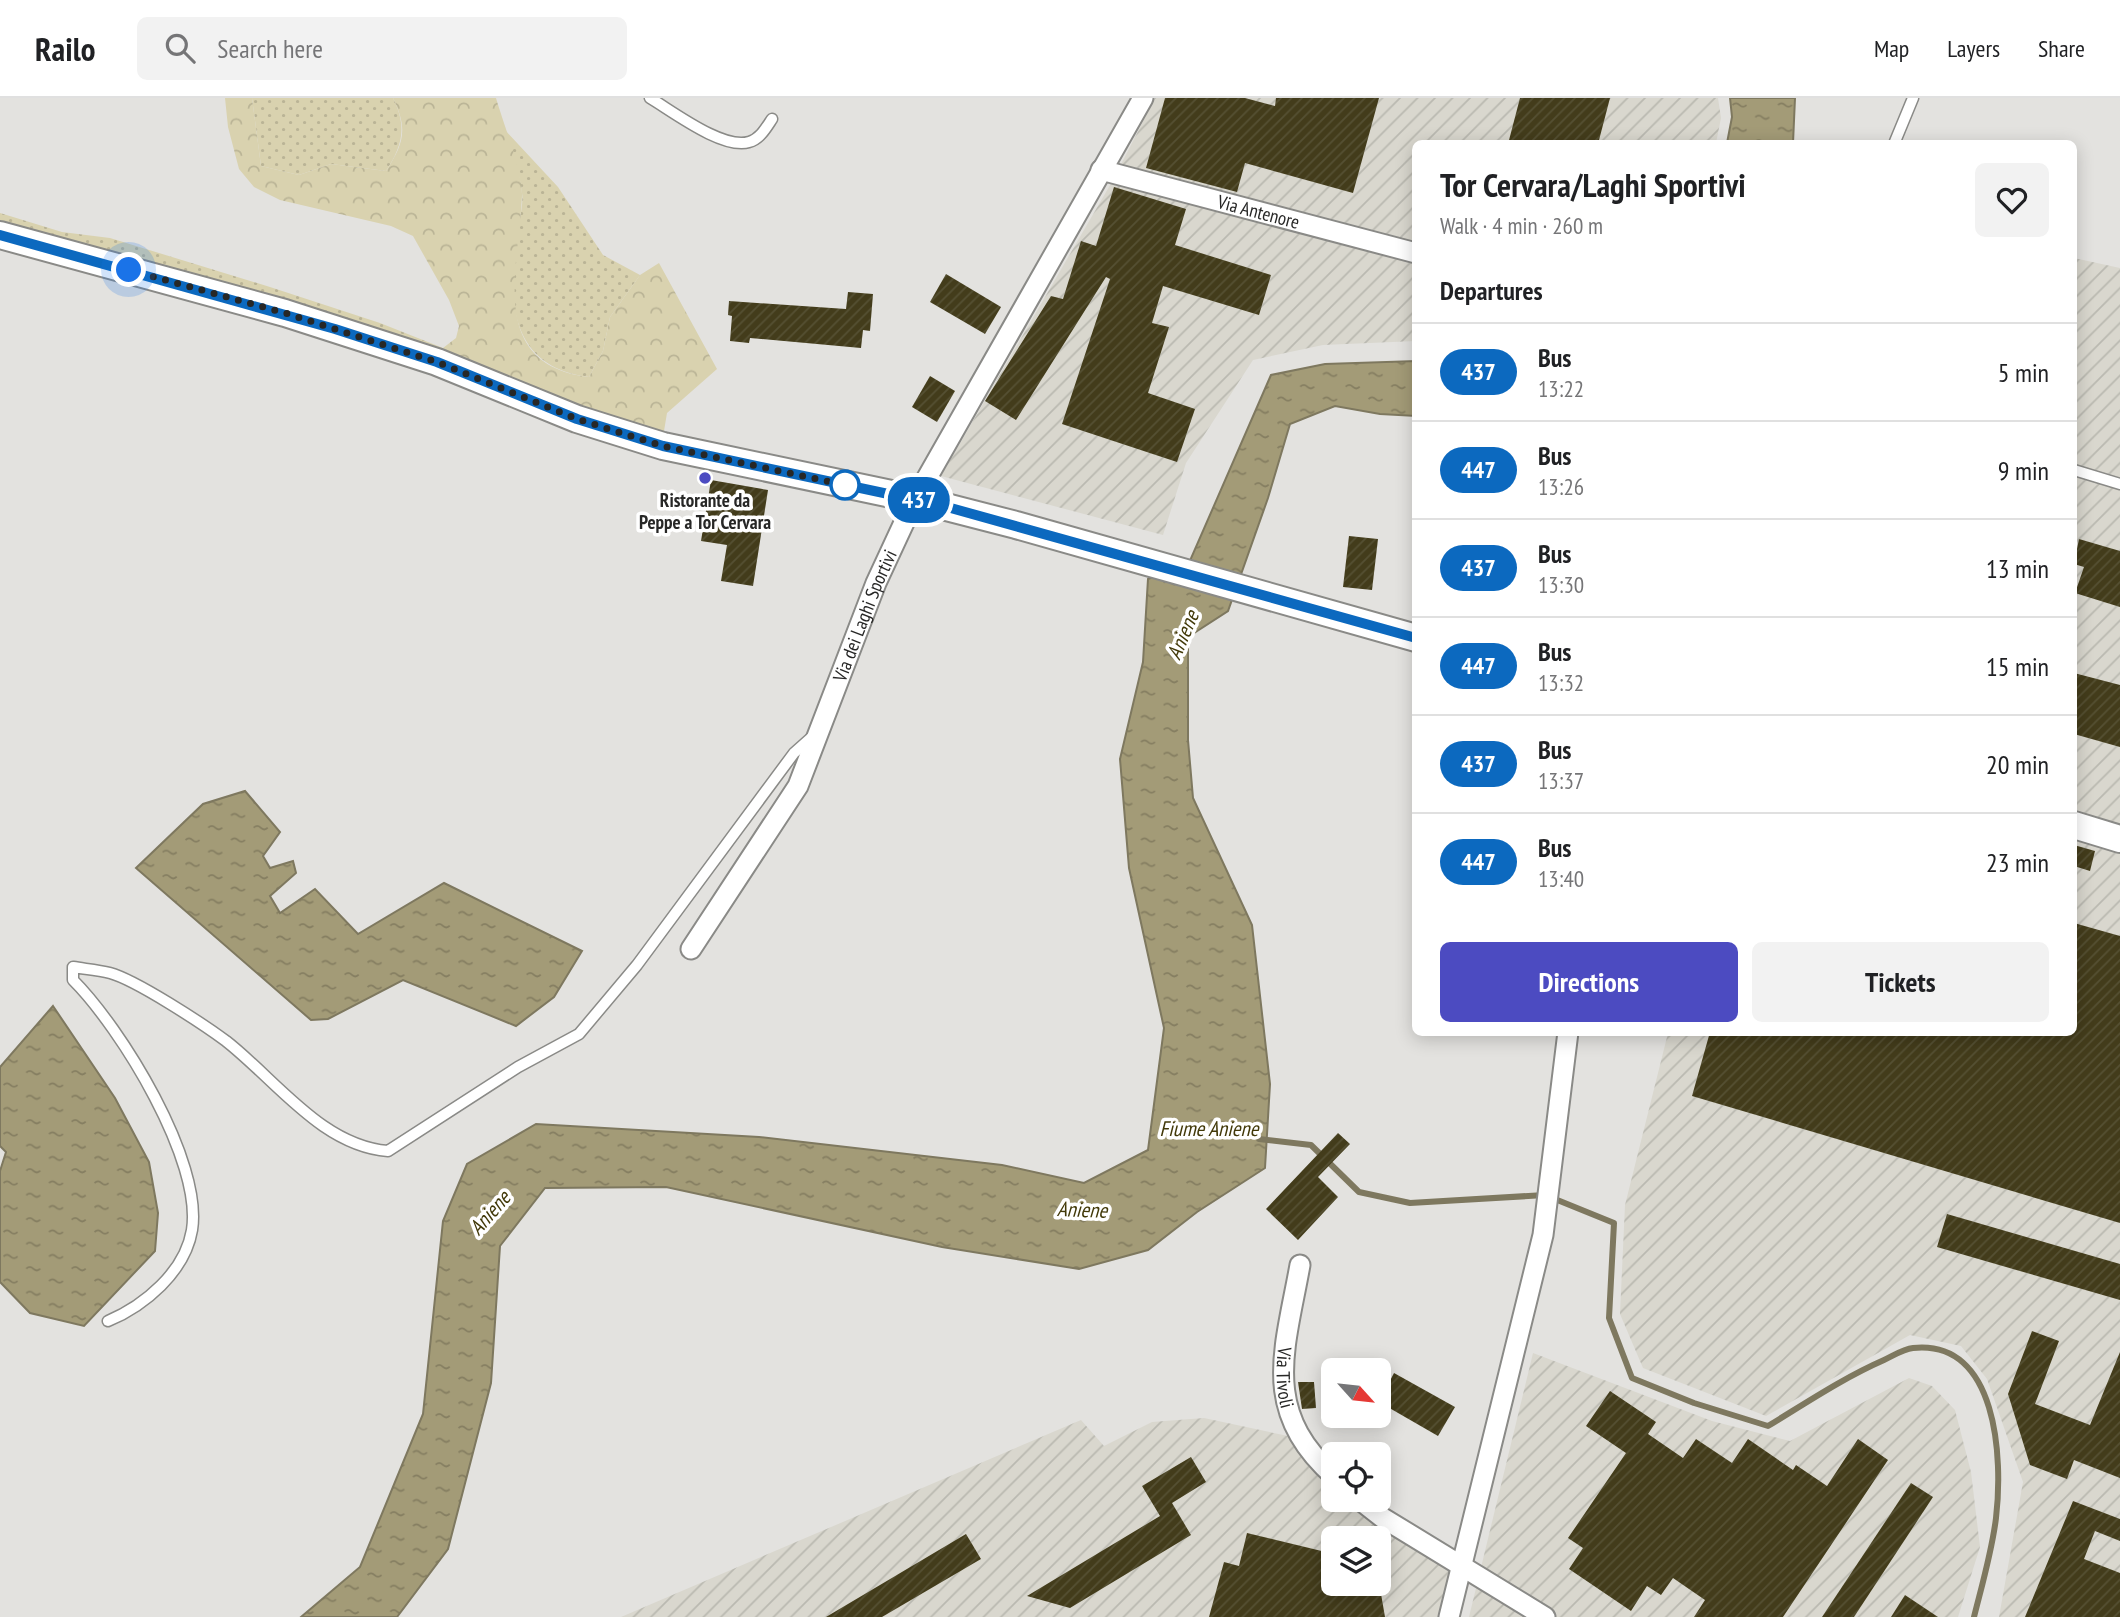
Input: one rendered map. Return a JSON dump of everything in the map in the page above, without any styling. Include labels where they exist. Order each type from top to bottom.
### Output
[{"type":"street","name":"Via dei Laghi Sportivi","points":[[691,949],[798,786],[876,583],[915,499],[1143,98]]},
{"type":"street","name":"Via Antenore","points":[[1101,170],[1412,252]]},
{"type":"street","points":[[0,235],[335,329],[437,362],[577,419],[663,446],[915,499],[1412,637]]},
{"type":"street","points":[[2077,826],[2120,839]]},
{"type":"street","points":[[1449,1617],[1460,1563],[1543,1235],[1568,1036]]},
{"type":"street","name":"Via Tivoli","points":[[1300,1265],[1284,1357],[1283,1394],[1302,1441],[1321,1462]]},
{"type":"street","points":[[1375,1512],[1545,1617]]},
{"type":"lane","points":[[650,98],[695,126],[736,143],[758,138],[772,119]]},
{"type":"lane","points":[[1896,140],[1913,98]]},
{"type":"lane","points":[[2077,471],[2120,484]]},
{"type":"lane","points":[[108,1321],[134,1307],[173,1271],[184,1253],[192,1231],[192,1207],[186,1179],[161,1108],[121,1039],[96,1003],[73,979],[73,967],[113,973],[185,1014],[226,1041],[321,1123],[355,1145],[388,1151],[412,1138],[457,1105],[518,1067],[579,1034],[637,965],[794,753],[817,732]]},
{"type":"shaded area","points":[[1155,98],[1718,98],[1721,118],[1717,140],[1412,140],[1412,341],[1323,345],[1253,360],[1186,463],[1163,535],[941,476],[1113,180]]},
{"type":"shaded area","points":[[2077,259],[2120,268],[2120,1617],[1999,1617],[2023,1482],[1987,1379],[1961,1346],[1910,1335],[1766,1416],[1643,1368],[1620,1314],[1625,1205],[1667,1036],[2077,1036]]},
{"type":"shaded area","points":[[1533,1353],[1712,1421],[1790,1441],[1909,1378],[1932,1386],[1955,1410],[1971,1472],[1980,1547],[1958,1617],[1469,1617]]},
{"type":"shaded area","points":[[1204,1418],[1288,1436],[1321,1471],[1321,1512],[1360,1512],[1379,1526],[1321,1526],[1321,1596],[1391,1596],[1391,1533],[1452,1569],[1441,1617],[621,1617],[1081,1420],[1104,1446],[1152,1422]]},
{"type":"green space","points":[[225,98],[252,98],[261,166],[299,175],[331,164],[386,171],[397,152],[402,136],[401,119],[393,98],[496,98],[516,162],[522,196],[515,281],[516,309],[522,333],[535,353],[556,368],[589,377],[603,351],[610,317],[640,275],[659,263],[717,369],[667,413],[664,431],[659,438],[449,361],[443,348],[456,338],[459,326],[449,300],[413,236],[391,226],[280,200],[254,187],[239,169],[228,127]]},
{"type":"green space","points":[[252,98],[393,98],[401,127],[396,153],[386,171],[331,164],[299,175],[261,166]]},
{"type":"green space","points":[[505,130],[558,187],[603,255],[640,275],[610,317],[603,351],[589,377],[564,371],[544,361],[530,347],[521,330],[515,310],[513,265],[522,193]]},
{"type":"green space","points":[[0,213],[62,232],[110,238],[380,323],[443,348],[449,361],[0,226]]},
{"type":"water","points":[[1730,98],[1795,98],[1793,140],[1728,140],[1732,117]]},
{"type":"water","name":"Fiume Aniene","points":[[1412,361],[1412,416],[1380,414],[1335,406],[1290,424],[1268,498],[1228,611],[1188,637],[1188,740],[1193,798],[1252,925],[1270,1084],[1265,1168],[1197,1212],[1148,1250],[1079,1269],[942,1247],[666,1187],[545,1188],[500,1246],[491,1383],[448,1549],[397,1617],[301,1617],[360,1567],[423,1414],[443,1221],[467,1164],[536,1124],[759,1137],[1002,1165],[1084,1183],[1148,1150],[1164,1028],[1129,868],[1120,759],[1143,662],[1148,579],[1189,563],[1271,375],[1325,364]]},
{"type":"water","points":[[245,791],[280,832],[263,856],[270,868],[293,861],[296,873],[270,896],[280,913],[315,889],[358,934],[444,883],[582,951],[554,997],[516,1026],[403,980],[328,1019],[311,1020],[136,868],[203,804]]},
{"type":"water","points":[[53,1006],[115,1098],[149,1162],[158,1213],[155,1251],[84,1326],[30,1313],[0,1282],[0,1171],[6,1152],[0,1146],[0,1067]]},
{"type":"building","points":[[1165,98],[1245,98],[1275,106],[1276,98],[1379,98],[1353,193],[1245,163],[1237,192],[1146,168]]},
{"type":"building","points":[[1520,98],[1610,98],[1599,140],[1509,140]]},
{"type":"building","points":[[1114,187],[1186,209],[1175,245],[1271,275],[1259,315],[1163,286],[1152,323],[1169,327],[1148,393],[1195,409],[1177,462],[1062,424],[1110,279],[1106,277],[1016,420],[985,401],[1051,296],[1063,299],[1081,241],[1096,246]]},
{"type":"building","points":[[946,274],[1001,307],[985,334],[930,302]]},
{"type":"building","points":[[848,292],[873,294],[870,331],[863,330],[861,348],[750,338],[749,343],[730,341],[732,316],[728,315],[729,301],[846,309]]},
{"type":"building","points":[[930,376],[955,391],[937,422],[912,407]]},
{"type":"building","points":[[711,480],[768,490],[753,586],[721,581],[727,545],[701,541]]},
{"type":"building","points":[[1349,536],[1378,539],[1372,590],[1343,587]]},
{"type":"building","points":[[2079,539],[2120,551],[2120,607],[2077,594],[2084,567],[2077,565]]},
{"type":"building","points":[[2077,674],[2120,685],[2120,747],[2077,735]]},
{"type":"building","points":[[2077,846],[2095,851],[2090,871],[2077,867]]},
{"type":"building","points":[[2077,924],[2120,936],[2120,1223],[1692,1096],[1709,1036],[2077,1036]]},
{"type":"building","points":[[1338,1133],[1350,1144],[1318,1177],[1338,1197],[1298,1240],[1266,1209]]},
{"type":"building","points":[[1947,1214],[2120,1264],[2120,1300],[1937,1247]]},
{"type":"building","points":[[2032,1331],[2059,1341],[2035,1404],[2090,1425],[2120,1352],[2120,1478],[2074,1460],[2067,1479],[2030,1465],[2008,1394]]},
{"type":"building","points":[[1394,1373],[1455,1407],[1438,1436],[1391,1409],[1391,1379]]},
{"type":"building","points":[[1298,1382],[1314,1382],[1316,1408],[1302,1409]]},
{"type":"building","points":[[1610,1391],[1656,1422],[1648,1434],[1683,1458],[1696,1439],[1732,1463],[1748,1439],[1793,1470],[1796,1465],[1827,1486],[1858,1439],[1888,1460],[1783,1617],[1694,1617],[1705,1600],[1673,1578],[1661,1595],[1647,1586],[1631,1611],[1569,1569],[1583,1548],[1568,1538],[1626,1453],[1586,1426]]},
{"type":"building","points":[[1191,1457],[1206,1482],[1172,1503],[1191,1535],[1070,1608],[1027,1596],[1160,1516],[1142,1486]]},
{"type":"building","points":[[1911,1483],[1933,1497],[1854,1617],[1822,1617]]},
{"type":"building","points":[[2073,1501],[2120,1519],[2120,1541],[2095,1531],[2084,1559],[2120,1573],[2120,1617],[2025,1617]]},
{"type":"building","points":[[1247,1533],[1321,1551],[1321,1596],[1381,1596],[1385,1617],[1209,1617],[1224,1562],[1239,1566]]},
{"type":"building","points":[[966,1534],[981,1559],[882,1617],[826,1617]]},
{"type":"building","points":[[1905,1595],[1938,1617],[1891,1617]]},
{"type":"waterway","points":[[1259,1139],[1311,1145],[1359,1192],[1410,1203],[1545,1195],[1614,1223],[1609,1318],[1632,1378],[1694,1403],[1768,1426],[1839,1383],[1906,1350],[1941,1350],[1963,1362],[1978,1382],[1989,1408],[1998,1465],[1994,1530],[1974,1617]]},
{"type":"bus line","name":"437","points":[[0,235],[285,313],[437,362],[577,419],[663,446],[940,505],[1412,637]]},
{"type":"place","name":"Ristorante da Peppe a Tor Cervara","points":[[705,478]]},
{"type":"route","points":[[129,270],[285,313],[437,362],[577,419],[663,446],[845,485]]},
{"type":"water label","name":"Aniene","points":[[1183,635]]},
{"type":"water label","name":"Aniene","points":[[1082,1210]]},
{"type":"water label","name":"Aniene","points":[[490,1213]]}]
